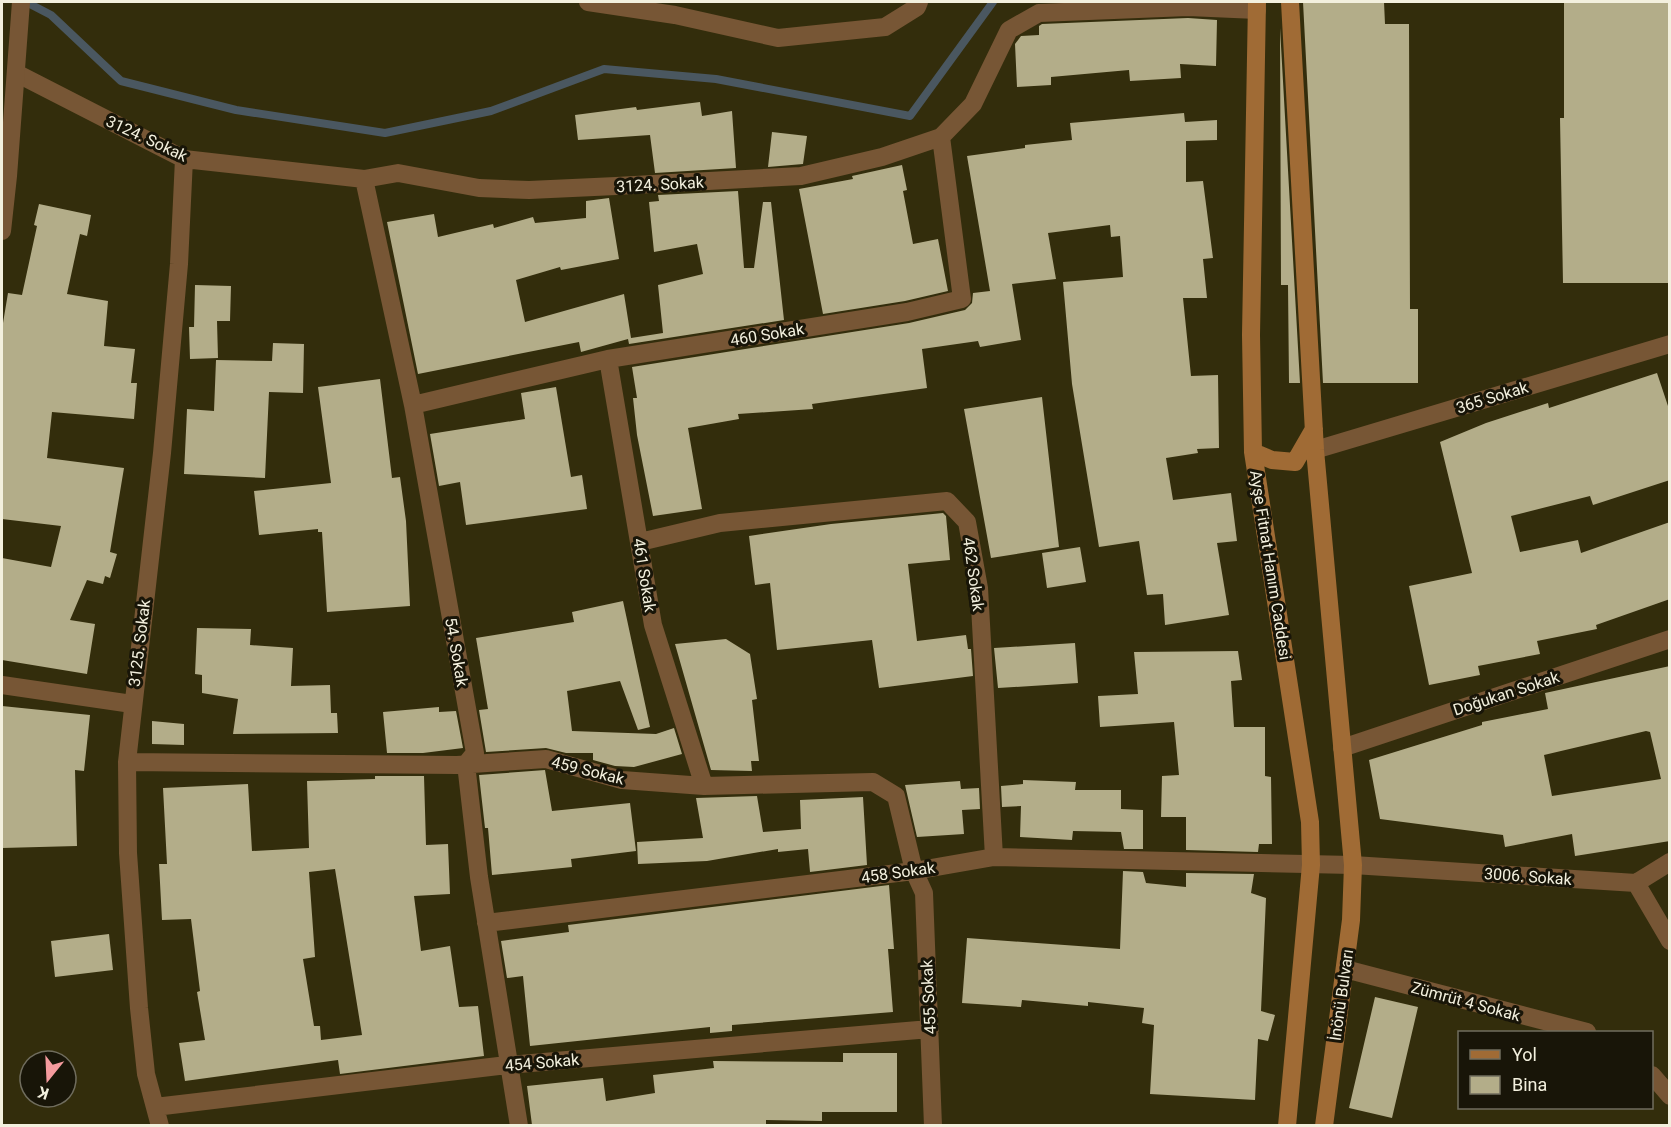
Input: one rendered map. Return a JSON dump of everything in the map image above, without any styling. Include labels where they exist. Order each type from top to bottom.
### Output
[{"type":"main road","points":[[1290,2],[1315,450],[1353,865]]},
{"type":"main road","name":"Ayşe Fitnat Hanım Caddesi","points":[[1257,6],[1251,335],[1253,452],[1310,822],[1311,865],[1287,1125]]},
{"type":"main road","points":[[1253,452],[1272,460],[1295,462],[1314,429]]},
{"type":"main road","name":"İnönü Bulvarı","points":[[1324,1125],[1351,920],[1353,865]]},
{"type":"street","points":[[2,231],[21,2]]},
{"type":"street","points":[[588,2],[674,8],[778,38],[885,27],[917,7],[919,2]]},
{"type":"street","name":"3124. Sokak","points":[[16,73],[184,159],[364,179],[398,173],[479,188],[529,190],[801,176],[882,157],[941,137],[973,105],[1009,30],[1039,13],[1257,6]]},
{"type":"street","name":"460 Sokak","points":[[413,405],[608,359],[907,312],[962,299],[941,137]]},
{"type":"street","name":"3125. Sokak","points":[[160,1125],[146,1074],[137,984],[128,853],[127,762],[162,453],[179,264],[184,159]]},
{"type":"street","name":"54. Sokak","points":[[364,179],[413,405],[475,753],[466,764],[486,922],[507,1065],[519,1125]]},
{"type":"street","name":"365 Sokak","points":[[1315,450],[1670,344]]},
{"type":"street","name":"461 Sokak","points":[[608,359],[653,625],[704,786]]},
{"type":"street","name":"462 Sokak","points":[[640,542],[720,523],[947,501],[967,522],[979,588],[994,857]]},
{"type":"street","name":"Doğukan Sokak","points":[[1342,748],[1670,639]]},
{"type":"street","points":[[2,685],[132,704]]},
{"type":"street","name":"459 Sokak","points":[[127,762],[466,764],[546,759],[622,780],[704,786],[873,782],[896,796],[914,871]]},
{"type":"street","name":"458 Sokak","points":[[486,922],[914,871],[994,857],[1311,865]]},
{"type":"street","points":[[1670,862],[1636,883],[1670,941]]},
{"type":"street","name":"3006. Sokak","points":[[1311,865],[1353,865],[1636,883]]},
{"type":"street","name":"455 Sokak","points":[[914,871],[924,892],[933,1125]]},
{"type":"street","name":"Zümrüt 4 Sokak","points":[[1345,969],[1583,1031]]},
{"type":"street","name":"454 Sokak","points":[[155,1107],[507,1065],[930,1029]]},
{"type":"street","points":[[1653,1076],[1670,1096]]},
{"type":"building","points":[[1303,2],[1384,2],[1385,24],[1409,24],[1410,309],[1418,309],[1418,383],[1323,383]]},
{"type":"building","points":[[1564,2],[1670,2],[1670,283],[1563,283],[1560,118],[1564,118]]},
{"type":"building","points":[[1188,18],[1217,20],[1216,66],[1180,64],[1181,78],[1130,81],[1129,70],[1051,77],[1051,85],[1017,87],[1015,44],[1021,36],[1039,35],[1039,26],[1042,24]]},
{"type":"building","points":[[1280,28],[1300,383],[1289,383],[1288,285],[1281,285]]},
{"type":"building","points":[[700,102],[702,116],[732,111],[736,168],[655,173],[650,135],[578,140],[575,115]]},
{"type":"building","points":[[1184,113],[1185,122],[1217,120],[1217,140],[1186,141],[1186,182],[1203,181],[1213,258],[1203,259],[1207,298],[1183,298],[1191,376],[1218,375],[1219,448],[1197,449],[1198,453],[1166,458],[1173,500],[1231,493],[1237,541],[1217,543],[1229,615],[1165,625],[1163,594],[1147,595],[1139,541],[1099,547],[1072,384],[1063,282],[1123,277],[1120,236],[1111,237],[1110,225],[1048,233],[1056,279],[1012,284],[1021,340],[980,347],[978,341],[922,349],[927,388],[812,404],[813,409],[738,414],[739,419],[688,428],[702,509],[653,516],[637,435],[633,398],[637,398],[632,367],[909,323],[965,310],[972,303],[973,293],[990,291],[967,156],[1025,148],[1025,145],[1072,140],[1070,123]]},
{"type":"building","points":[[772,132],[807,136],[803,164],[768,167]]},
{"type":"building","points":[[902,165],[907,190],[903,191],[913,244],[938,239],[948,291],[905,301],[823,314],[799,189],[853,179],[852,176]]},
{"type":"building","points":[[738,191],[744,268],[754,268],[763,202],[771,202],[784,320],[629,344],[628,339],[581,352],[579,342],[418,374],[387,222],[434,214],[438,237],[493,224],[494,228],[533,217],[535,223],[586,218],[586,201],[609,198],[619,259],[561,270],[560,267],[516,280],[525,322],[624,294],[631,338],[663,333],[658,285],[703,274],[697,244],[654,252],[649,202],[659,201],[658,195]]},
{"type":"building","points":[[39,204],[91,215],[87,236],[80,234],[67,294],[108,301],[104,346],[135,349],[131,383],[137,383],[134,419],[52,412],[47,458],[124,468],[110,552],[117,554],[110,578],[105,576],[103,584],[87,580],[70,620],[95,624],[87,674],[2,660],[2,558],[51,567],[61,526],[2,519],[2,329],[8,293],[22,295],[37,226],[34,225]]},
{"type":"building","points":[[195,285],[231,286],[230,321],[217,321],[218,358],[190,359],[189,327],[194,327]]},
{"type":"building","points":[[273,343],[304,344],[303,393],[269,392],[265,478],[184,474],[187,409],[214,411],[216,360],[272,361]]},
{"type":"building","points":[[1657,373],[1670,412],[1670,480],[1593,505],[1590,496],[1511,516],[1520,552],[1578,540],[1581,553],[1670,522],[1670,599],[1596,625],[1597,629],[1537,641],[1540,654],[1478,666],[1480,675],[1429,685],[1409,586],[1472,573],[1440,442],[1486,423],[1548,403],[1549,408]]},
{"type":"building","points":[[380,379],[392,478],[400,477],[406,521],[410,606],[327,612],[322,532],[318,532],[318,529],[259,535],[254,491],[331,483],[318,387]]},
{"type":"building","points":[[556,387],[571,477],[582,475],[587,509],[466,525],[460,482],[439,486],[430,434],[525,419],[521,393]]},
{"type":"building","points":[[1042,397],[1059,547],[991,558],[964,409]]},
{"type":"building","points":[[943,513],[946,516],[950,560],[908,564],[917,641],[966,635],[968,649],[971,649],[973,676],[879,688],[872,640],[777,650],[770,583],[755,585],[749,536],[831,524]]},
{"type":"building","points":[[1080,547],[1086,582],[1047,588],[1042,553]]},
{"type":"building","points":[[623,601],[650,727],[638,730],[620,681],[567,691],[572,731],[656,734],[674,728],[682,754],[634,767],[615,766],[593,760],[593,753],[566,753],[546,748],[486,752],[479,710],[488,709],[476,638],[574,622],[572,612]]},
{"type":"building","points":[[197,628],[251,629],[250,645],[293,648],[291,686],[330,685],[331,713],[337,713],[338,733],[233,734],[238,699],[202,693],[202,675],[195,674]]},
{"type":"building","points":[[726,639],[750,654],[757,699],[752,700],[759,761],[751,761],[752,771],[711,770],[675,644]]},
{"type":"building","points":[[1075,643],[1078,683],[998,688],[994,648]]},
{"type":"building","points":[[1238,651],[1242,680],[1231,681],[1234,727],[1265,727],[1265,776],[1271,777],[1272,844],[1259,844],[1258,852],[1186,850],[1186,817],[1161,817],[1162,776],[1179,775],[1174,722],[1100,727],[1098,696],[1138,694],[1134,652]]},
{"type":"building","points":[[1670,666],[1670,841],[1575,856],[1572,834],[1505,847],[1503,835],[1380,819],[1369,760],[1482,725],[1482,722],[1548,709],[1545,693]],"holes":[[[1646,731],[1650,732],[1661,779],[1552,796],[1544,755]]]},
{"type":"building","points":[[2,706],[90,715],[84,771],[75,770],[77,846],[2,848]]},
{"type":"building","points":[[439,707],[439,712],[456,711],[463,748],[423,753],[387,753],[383,712]]},
{"type":"building","points":[[152,721],[184,724],[184,745],[152,744]]},
{"type":"building","points":[[545,770],[552,811],[630,803],[636,851],[571,859],[572,867],[492,875],[488,828],[485,828],[479,775]]},
{"type":"building","points":[[375,776],[424,776],[426,845],[448,844],[450,894],[414,896],[421,951],[450,946],[459,1007],[478,1006],[484,1056],[340,1074],[338,1060],[185,1081],[179,1043],[205,1040],[197,992],[200,991],[191,919],[162,920],[159,864],[167,864],[163,788],[248,784],[252,851],[309,848],[307,781],[375,779]],"holes":[[[335,869],[362,1035],[321,1040],[320,1026],[314,1026],[303,959],[315,957],[309,872]]]},
{"type":"building","points":[[1023,780],[1076,782],[1075,790],[1121,790],[1121,809],[1143,810],[1143,849],[1124,849],[1121,832],[1073,831],[1072,840],[1020,837],[1021,806],[1002,807],[1001,786],[1023,784]]},
{"type":"building","points":[[960,781],[961,789],[979,788],[980,809],[962,810],[964,834],[917,837],[905,785]]},
{"type":"building","points":[[757,796],[763,832],[801,829],[800,800],[863,797],[867,865],[810,872],[808,849],[778,852],[778,849],[707,861],[638,864],[637,842],[703,838],[696,798]]},
{"type":"building","points":[[1123,871],[1143,872],[1146,883],[1186,887],[1186,873],[1254,874],[1251,893],[1266,898],[1261,1011],[1275,1015],[1268,1041],[1258,1039],[1255,1100],[1150,1094],[1154,1025],[1142,1023],[1144,1008],[1088,1002],[1088,1006],[1022,1000],[1021,1007],[962,1003],[967,938],[1120,949]]},
{"type":"building","points":[[889,885],[894,949],[888,949],[893,1012],[732,1025],[732,1031],[710,1033],[710,1027],[530,1046],[523,976],[507,978],[501,941],[569,932],[568,925]]},
{"type":"building","points":[[109,934],[113,970],[55,977],[51,941]]},
{"type":"building","points":[[1375,997],[1418,1007],[1392,1118],[1349,1108]]},
{"type":"building","points":[[843,1053],[897,1053],[897,1112],[822,1112],[822,1121],[766,1120],[766,1125],[532,1125],[527,1086],[603,1078],[606,1101],[655,1093],[653,1075],[714,1068],[713,1061],[843,1062]]},
{"type":"waterway","points":[[26,2],[51,15],[121,81],[236,110],[385,133],[491,111],[604,69],[716,79],[910,116],[993,2]]}]
